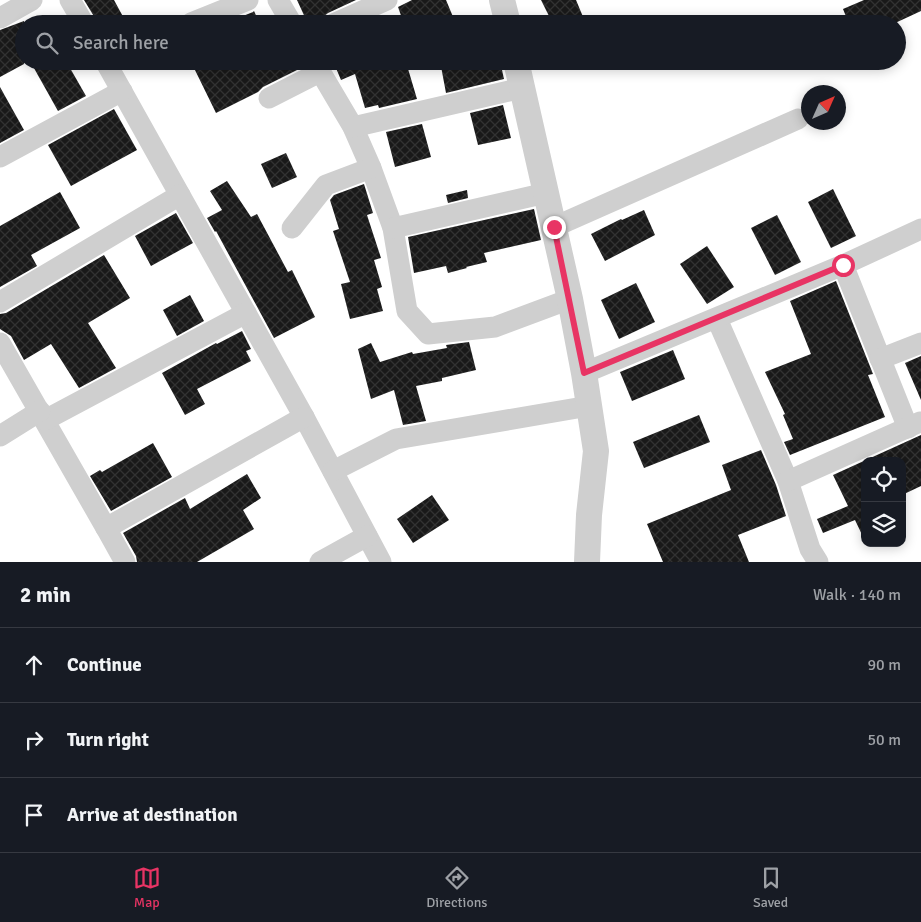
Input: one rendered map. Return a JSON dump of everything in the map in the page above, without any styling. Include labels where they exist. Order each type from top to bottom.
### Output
[{"type":"street","points":[[0,18],[32,0]]},
{"type":"street","points":[[70,0],[79,15]]},
{"type":"street","points":[[211,15],[248,0]]},
{"type":"street","points":[[278,0],[287,15]]},
{"type":"street","points":[[353,15],[387,0]]},
{"type":"street","points":[[502,0],[506,15]]},
{"type":"street","points":[[110,70],[304,417],[381,562]]},
{"type":"street","points":[[270,98],[311,70]]},
{"type":"street","points":[[319,70],[353,127],[371,168],[393,228],[407,311],[428,334],[495,327],[570,299]]},
{"type":"street","points":[[518,70],[570,299],[596,450],[589,515],[587,562]]},
{"type":"street","points":[[353,127],[522,88]]},
{"type":"street","points":[[0,157],[122,92]]},
{"type":"street","points":[[554,227],[798,119]]},
{"type":"street","points":[[292,228],[326,185],[371,168]]},
{"type":"street","points":[[393,228],[546,193]]},
{"type":"street","points":[[0,302],[180,195]]},
{"type":"street","points":[[584,373],[717,319],[921,229]]},
{"type":"street","points":[[788,481],[914,425],[880,359],[843,265]]},
{"type":"street","points":[[0,436],[246,313]]},
{"type":"street","points":[[717,319],[788,481],[810,549],[818,562]]},
{"type":"street","points":[[0,343],[125,562]]},
{"type":"street","points":[[880,359],[921,343]]},
{"type":"street","points":[[333,471],[396,438],[589,406]]},
{"type":"street","points":[[106,528],[304,417]]},
{"type":"street","points":[[320,562],[367,536]]},
{"type":"building","points":[[84,0],[114,0],[122,15],[93,15]]},
{"type":"building","points":[[297,0],[356,0],[326,15],[304,15]]},
{"type":"building","points":[[412,0],[446,0],[452,15],[401,15],[398,7]]},
{"type":"building","points":[[541,0],[576,0],[582,15],[548,15]]},
{"type":"building","points":[[864,0],[921,0],[921,11],[906,18],[906,15],[845,15],[843,9]]},
{"type":"building","points":[[253,12],[256,15],[246,15]]},
{"type":"building","points":[[15,24],[15,69],[0,77],[0,30]]},
{"type":"building","points":[[35,70],[71,70],[86,96],[58,111]]},
{"type":"building","points":[[195,70],[297,70],[263,87],[258,92],[216,113]]},
{"type":"building","points":[[337,70],[408,70],[417,99],[379,108],[378,105],[365,108],[355,74],[341,80]]},
{"type":"building","points":[[442,70],[502,70],[504,79],[446,93]]},
{"type":"building","points":[[0,87],[24,130],[0,143]]},
{"type":"building","points":[[503,105],[511,138],[478,145],[470,113]]},
{"type":"building","points":[[114,109],[137,150],[71,186],[48,145]]},
{"type":"building","points":[[422,124],[431,157],[395,167],[386,132]]},
{"type":"building","points":[[286,153],[297,177],[272,188],[261,164]]},
{"type":"building","points":[[227,181],[251,217],[257,214],[288,272],[292,270],[315,317],[274,338],[216,231],[207,218],[222,210],[210,191]]},
{"type":"building","points":[[364,184],[373,213],[367,215],[381,258],[374,260],[382,287],[377,289],[383,311],[350,319],[341,284],[350,282],[333,231],[339,229],[330,200],[334,195]]},
{"type":"building","points":[[833,189],[856,236],[831,248],[808,202]]},
{"type":"building","points":[[467,190],[468,198],[448,203],[446,195]]},
{"type":"building","points":[[60,192],[80,228],[31,255],[37,266],[0,287],[0,226]]},
{"type":"building","points":[[534,209],[541,240],[484,253],[487,262],[448,273],[446,266],[414,273],[408,237]]},
{"type":"building","points":[[644,210],[655,235],[605,261],[591,234]]},
{"type":"building","points":[[176,213],[193,243],[151,266],[135,236]]},
{"type":"building","points":[[777,215],[801,262],[775,275],[751,228]]},
{"type":"building","points":[[707,246],[734,287],[707,304],[680,264]]},
{"type":"building","points":[[104,255],[130,298],[88,323],[116,368],[79,388],[51,344],[24,360],[11,336],[0,329],[0,314],[6,313]]},
{"type":"building","points":[[836,281],[873,374],[868,375],[885,417],[790,455],[784,442],[793,439],[783,415],[785,414],[765,372],[811,354],[790,301]]},
{"type":"building","points":[[636,283],[655,322],[619,339],[601,300]]},
{"type":"building","points":[[190,295],[204,321],[177,336],[163,310]]},
{"type":"building","points":[[242,331],[251,349],[246,351],[251,361],[197,389],[205,404],[185,415],[162,373]]},
{"type":"building","points":[[469,342],[476,370],[442,378],[442,381],[416,386],[426,421],[403,425],[394,390],[371,399],[358,349],[371,343],[380,362],[412,352],[413,354],[447,348],[446,345]]},
{"type":"building","points":[[673,350],[685,379],[632,401],[620,372]]},
{"type":"building","points":[[921,356],[921,400],[905,363]]},
{"type":"building","points":[[699,415],[710,442],[644,468],[633,442]]},
{"type":"building","points":[[921,435],[921,486],[906,493],[906,457],[873,457]]},
{"type":"building","points":[[153,443],[172,477],[111,511],[90,476],[100,470],[102,472]]},
{"type":"building","points":[[761,450],[776,485],[786,516],[738,535],[749,562],[663,562],[647,524],[731,490],[722,465]]},
{"type":"building","points":[[861,462],[861,533],[855,520],[823,533],[817,519],[848,506],[833,475]]},
{"type":"building","points":[[247,474],[261,498],[243,510],[254,529],[197,562],[137,562],[136,556],[123,533],[185,498],[190,509]]},
{"type":"building","points":[[432,495],[449,520],[413,543],[397,519]]},
{"type":"route","points":[[554,227],[584,373],[843,265]]}]
